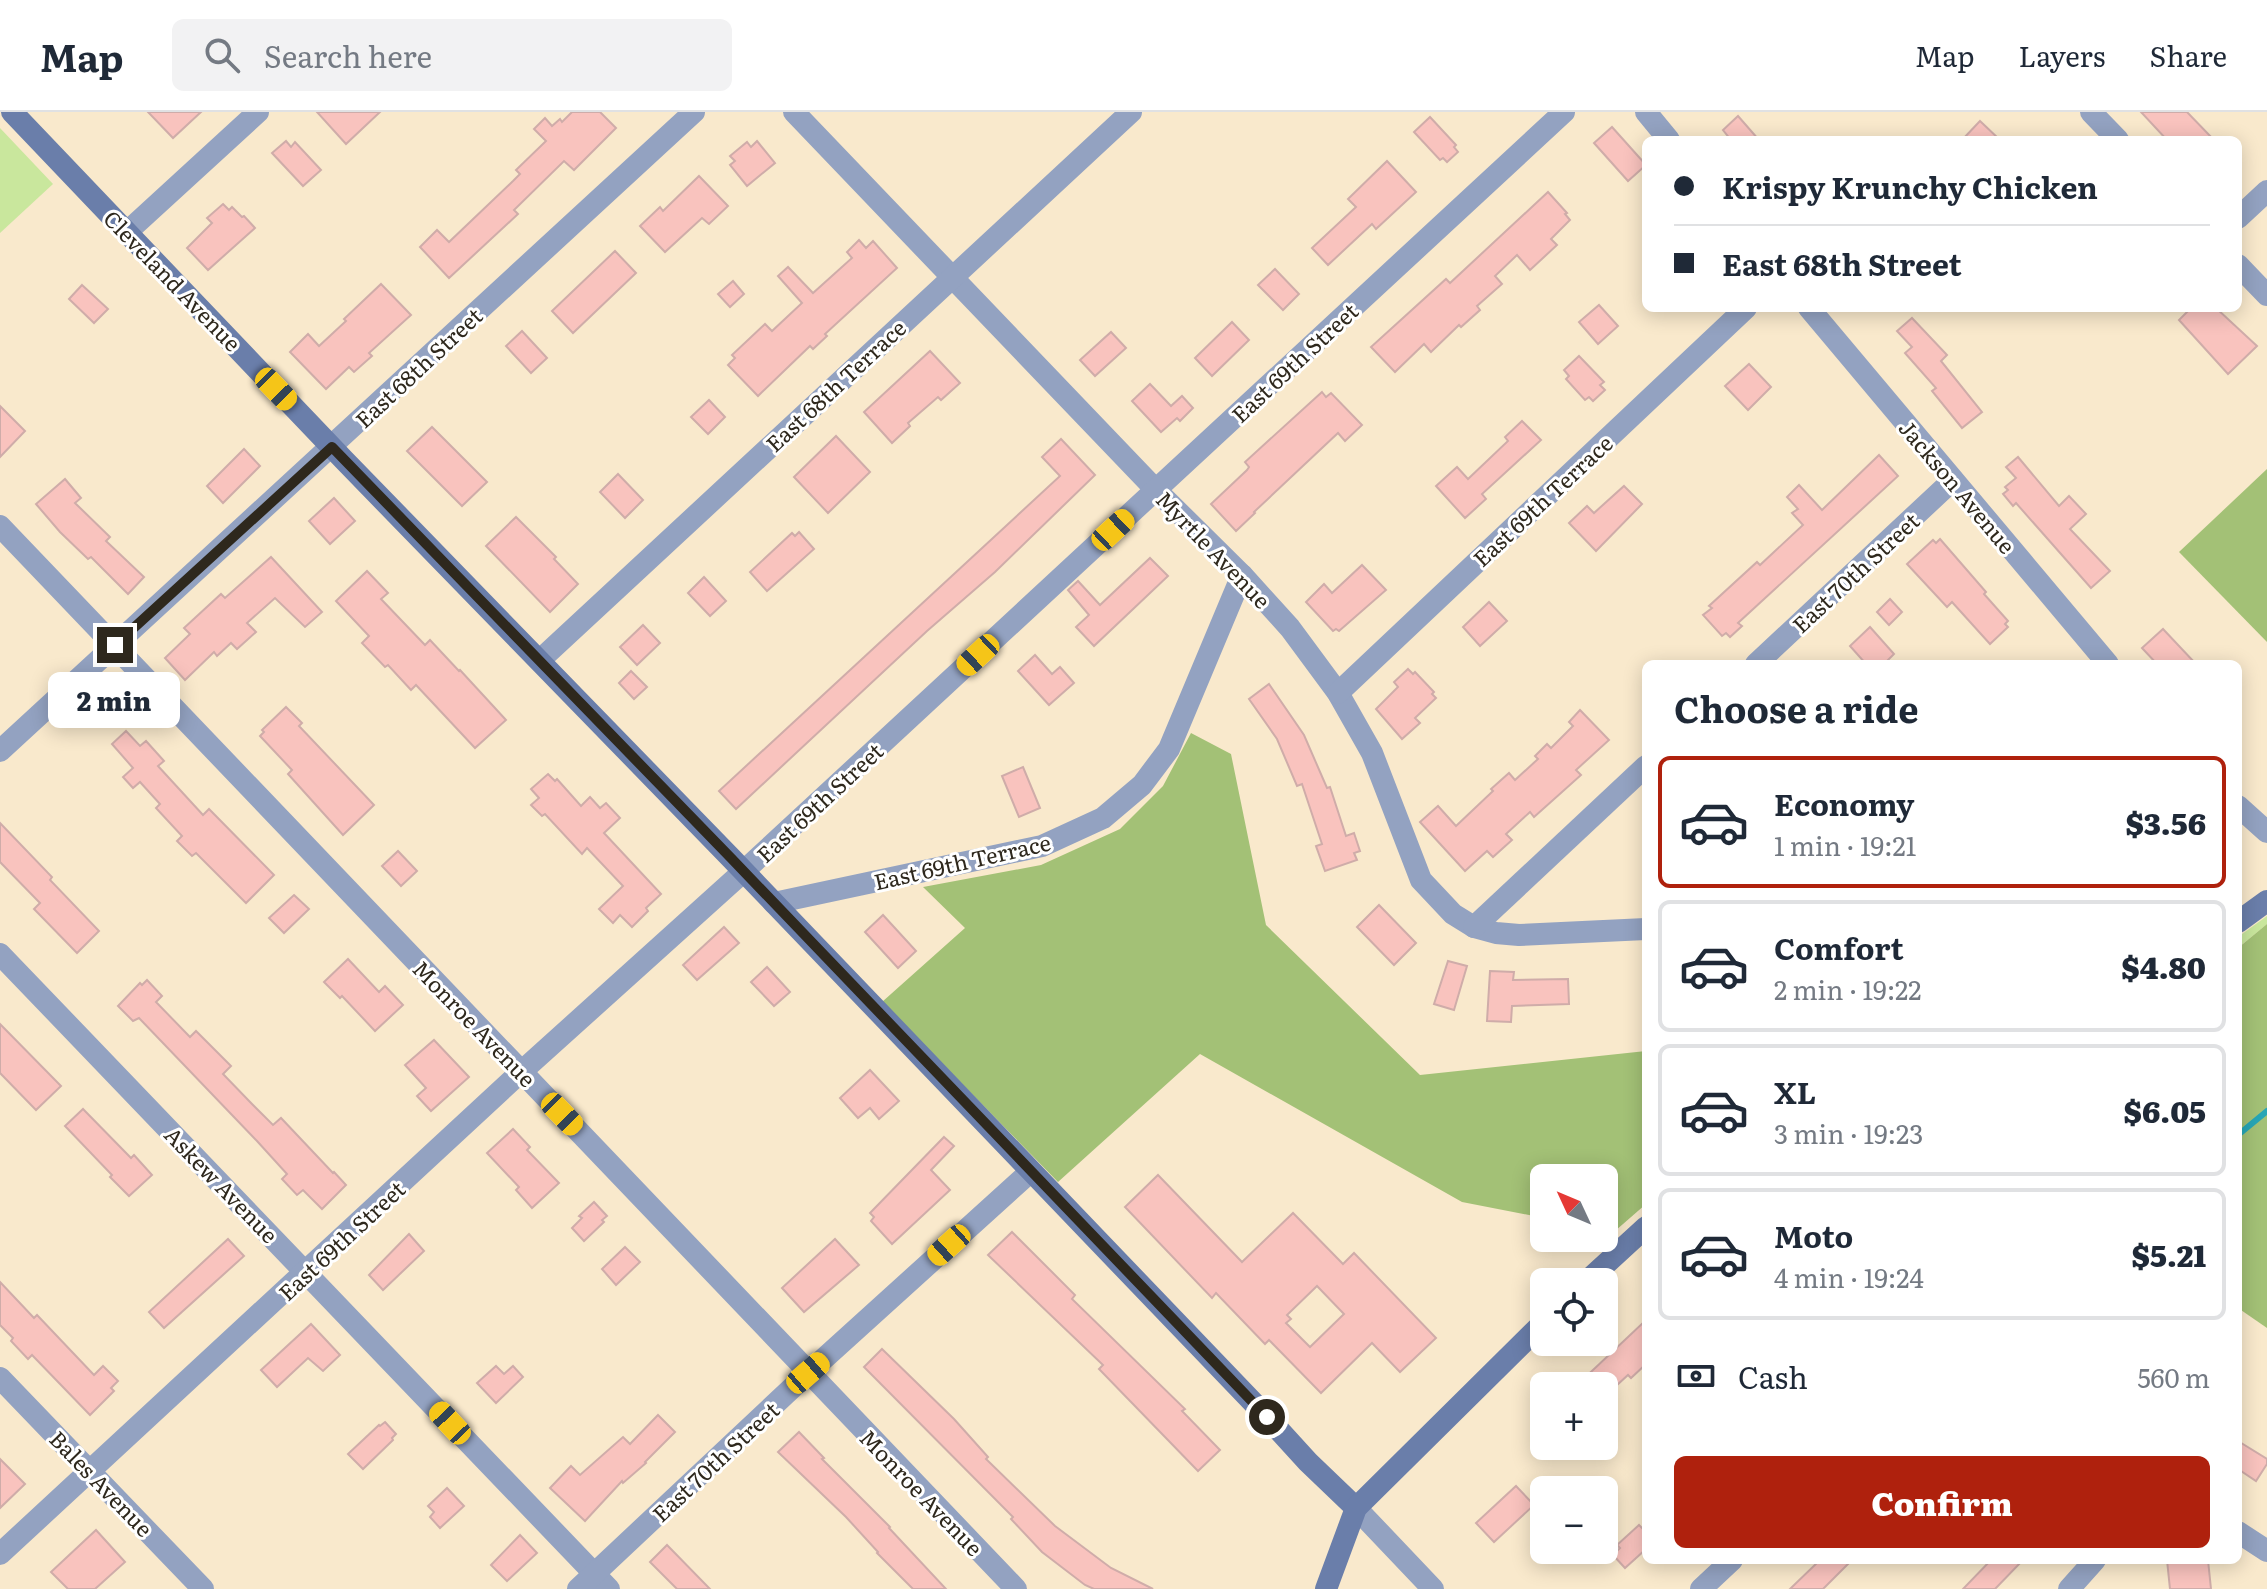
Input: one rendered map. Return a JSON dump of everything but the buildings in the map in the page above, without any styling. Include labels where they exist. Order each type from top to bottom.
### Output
[{"type":"main road","name":"Cleveland Avenue","points":[[12,112],[744,871],[1308,1462],[1356,1508]]},
{"type":"main road","points":[[2242,919],[2267,901]]},
{"type":"main road","points":[[1602,1268],[1642,1232]]},
{"type":"main road","points":[[1326,1589],[1356,1508],[1530,1336]]},
{"type":"street","points":[[127,232],[258,112]]},
{"type":"street","name":"East 68th Street","points":[[0,751],[694,112]]},
{"type":"street","name":"Myrtle Avenue","points":[[794,112],[1290,628],[1338,693],[1372,753],[1421,880],[1453,914],[1474,927],[1519,935],[1642,929]]},
{"type":"street","name":"East 68th Terrace","points":[[540,660],[1131,112]]},
{"type":"street","name":"East 69th Street","points":[[0,1554],[1564,112]]},
{"type":"street","points":[[1646,112],[1666,136]]},
{"type":"street","points":[[2091,112],[2114,136]]},
{"type":"street","points":[[2242,214],[2267,191]]},
{"type":"street","points":[[2242,269],[2267,295]]},
{"type":"street","name":"East 69th Terrace","points":[[1338,693],[1742,312]]},
{"type":"street","name":"Jackson Avenue","points":[[1812,312],[2105,660]]},
{"type":"street","name":"East 70th Street","points":[[1760,660],[1953,480]]},
{"type":"street","name":"Monroe Avenue","points":[[0,526],[1016,1589]]},
{"type":"street","name":"East 69th Terrace","points":[[774,903],[1042,846],[1103,818],[1142,785],[1169,749],[1242,575]]},
{"type":"street","points":[[1474,927],[1642,770]]},
{"type":"street","points":[[2242,810],[2267,832]]},
{"type":"street","name":"Askew Avenue","points":[[0,954],[306,1272],[593,1584]]},
{"type":"street","name":"East 70th Street","points":[[593,1584],[808,1373],[1030,1172]]},
{"type":"street","name":"Bales Avenue","points":[[0,1378],[203,1589]]},
{"type":"street","name":"Cleveland Avenue","points":[[1356,1508],[1433,1589]]},
{"type":"street","points":[[2242,1535],[2267,1551]]},
{"type":"street","points":[[1701,1589],[1728,1564]]},
{"type":"street","points":[[2069,1589],[2091,1564]]},
{"type":"green space","points":[[0,128],[53,184],[0,233]]},
{"type":"green space","points":[[2267,469],[2267,642],[2179,552]]},
{"type":"green space","points":[[1191,733],[1231,754],[1266,925],[1420,1075],[1642,1051],[1642,1207],[1618,1228],[1618,1164],[1530,1164],[1530,1215],[1462,1202],[1200,1054],[1058,1182],[882,1002],[965,928],[923,887],[1041,865],[1120,829],[1163,786]]},
{"type":"green space","points":[[2267,916],[2267,924],[2242,945],[2242,934]]},
{"type":"green space","points":[[2267,924],[2267,1328],[2242,1311],[2242,945]]},
{"type":"waterway","points":[[2242,1132],[2267,1111]]},
{"type":"route","points":[[115,645],[332,447],[1267,1417]]}]
